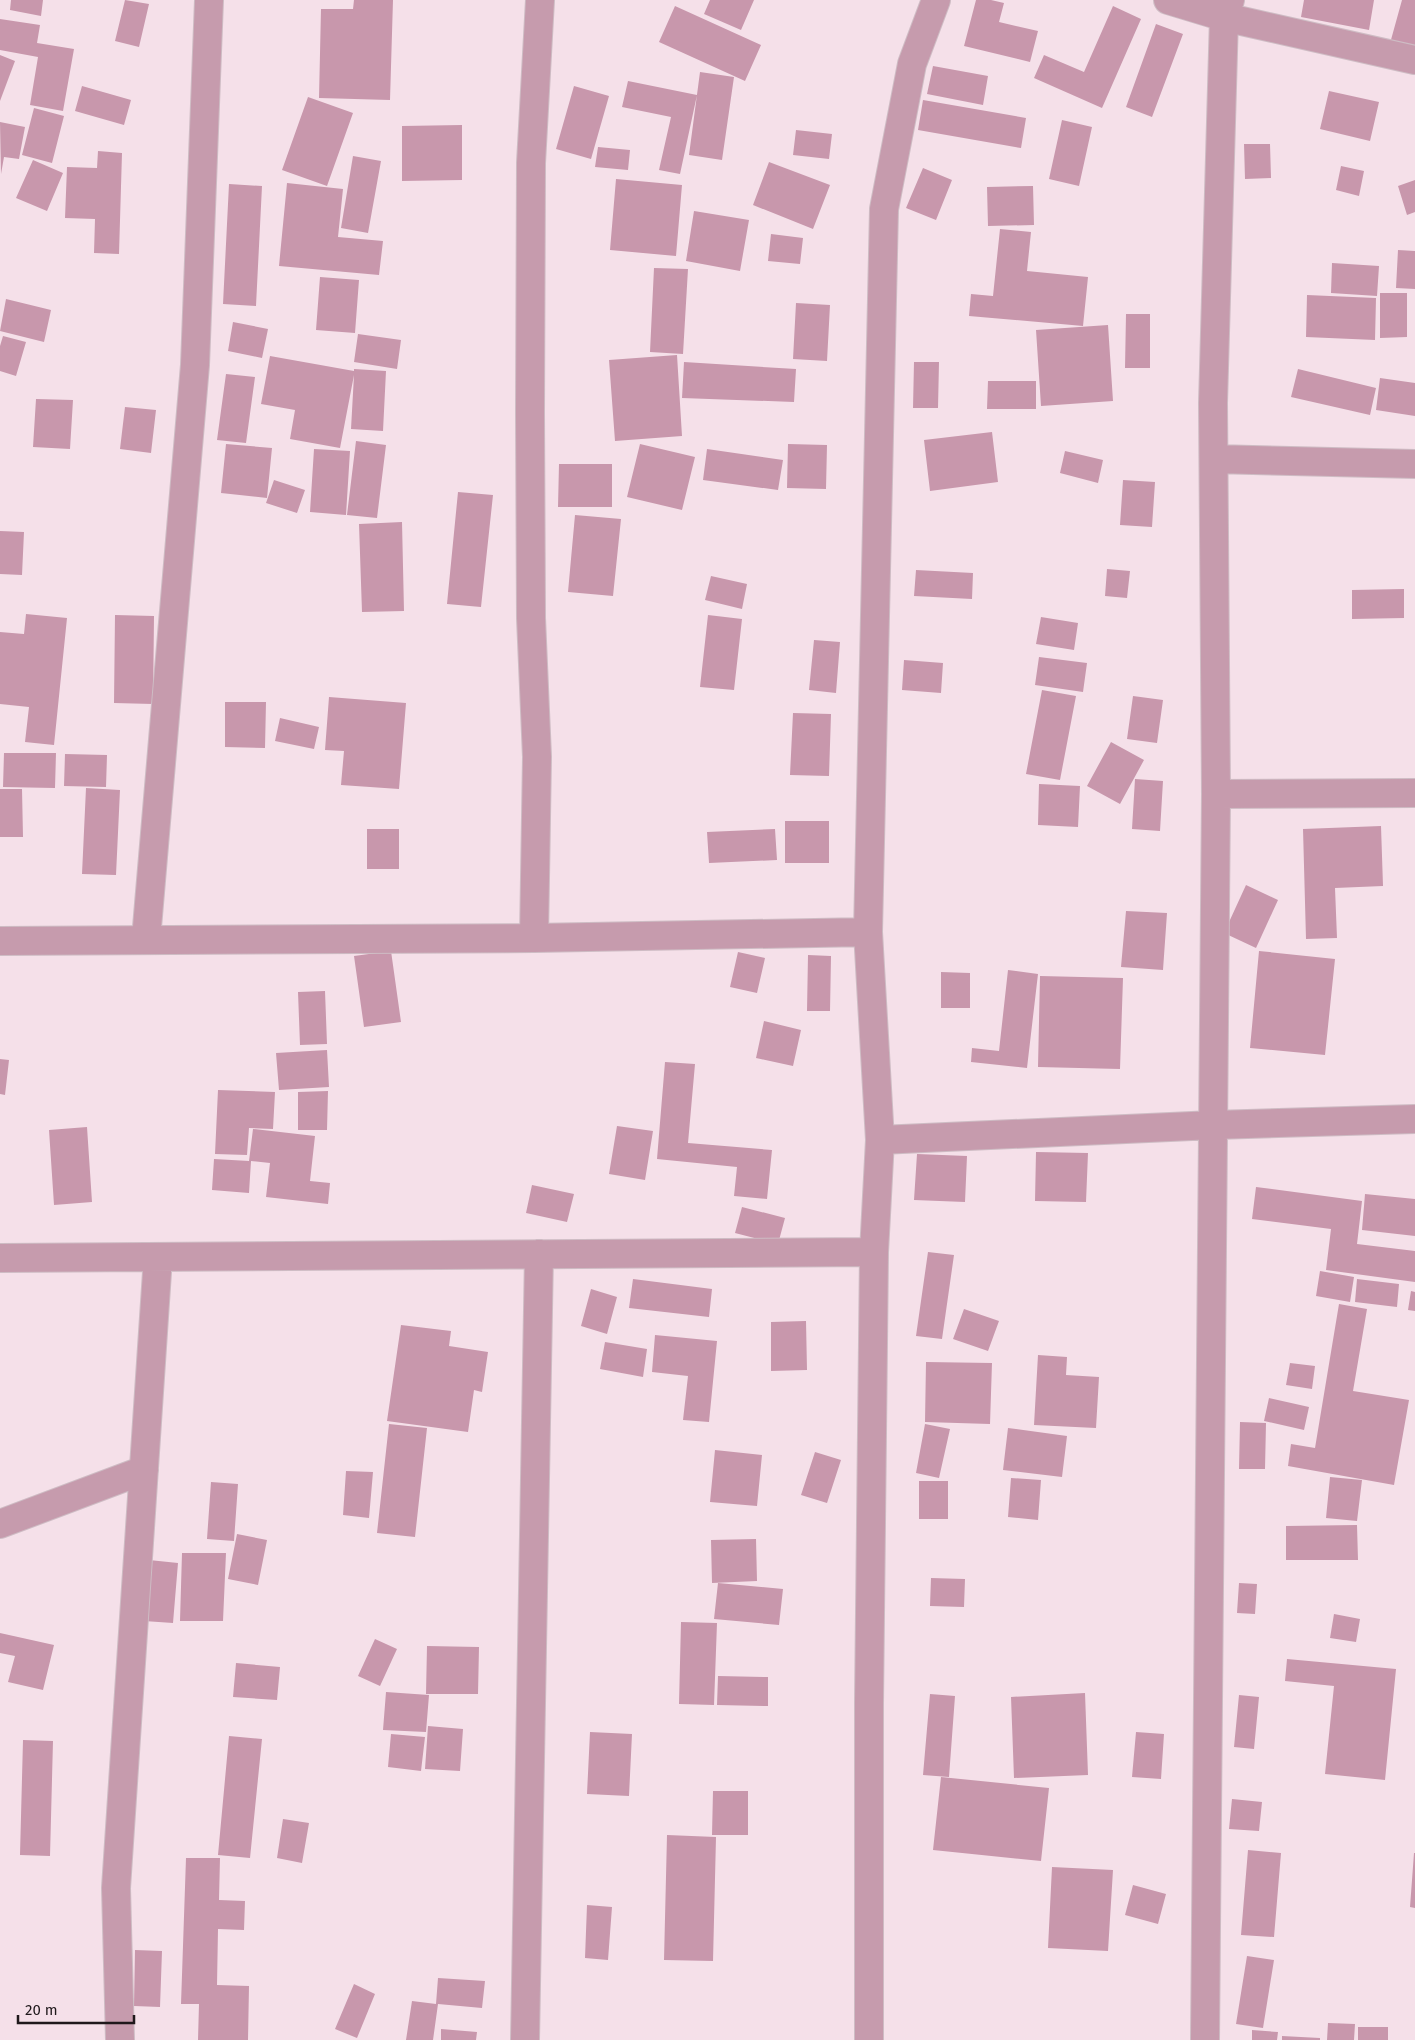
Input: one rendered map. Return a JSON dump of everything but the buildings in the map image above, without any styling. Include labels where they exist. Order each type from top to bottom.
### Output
[{"type":"street","points":[[146,939],[195,364],[210,0]]},
{"type":"street","points":[[534,938],[536,757],[531,618],[531,163],[540,0]]},
{"type":"street","points":[[870,2040],[869,1704],[874,1252],[880,1140],[868,932],[884,209],[912,64],[936,0]]},
{"type":"street","points":[[1168,0],[1227,9],[1415,60]]},
{"type":"street","points":[[1205,2040],[1216,794],[1213,402],[1227,9]]},
{"type":"street","points":[[1214,459],[1415,464]]},
{"type":"street","points":[[1216,794],[1415,794]]},
{"type":"street","points":[[0,941],[534,938],[868,932]]},
{"type":"street","points":[[880,1140],[1214,1125],[1415,1119]]},
{"type":"street","points":[[0,1258],[874,1252]]},
{"type":"street","points":[[525,2040],[539,1254]]},
{"type":"street","points":[[120,2040],[116,1888],[158,1258]]},
{"type":"street","points":[[0,1524],[144,1470]]}]
